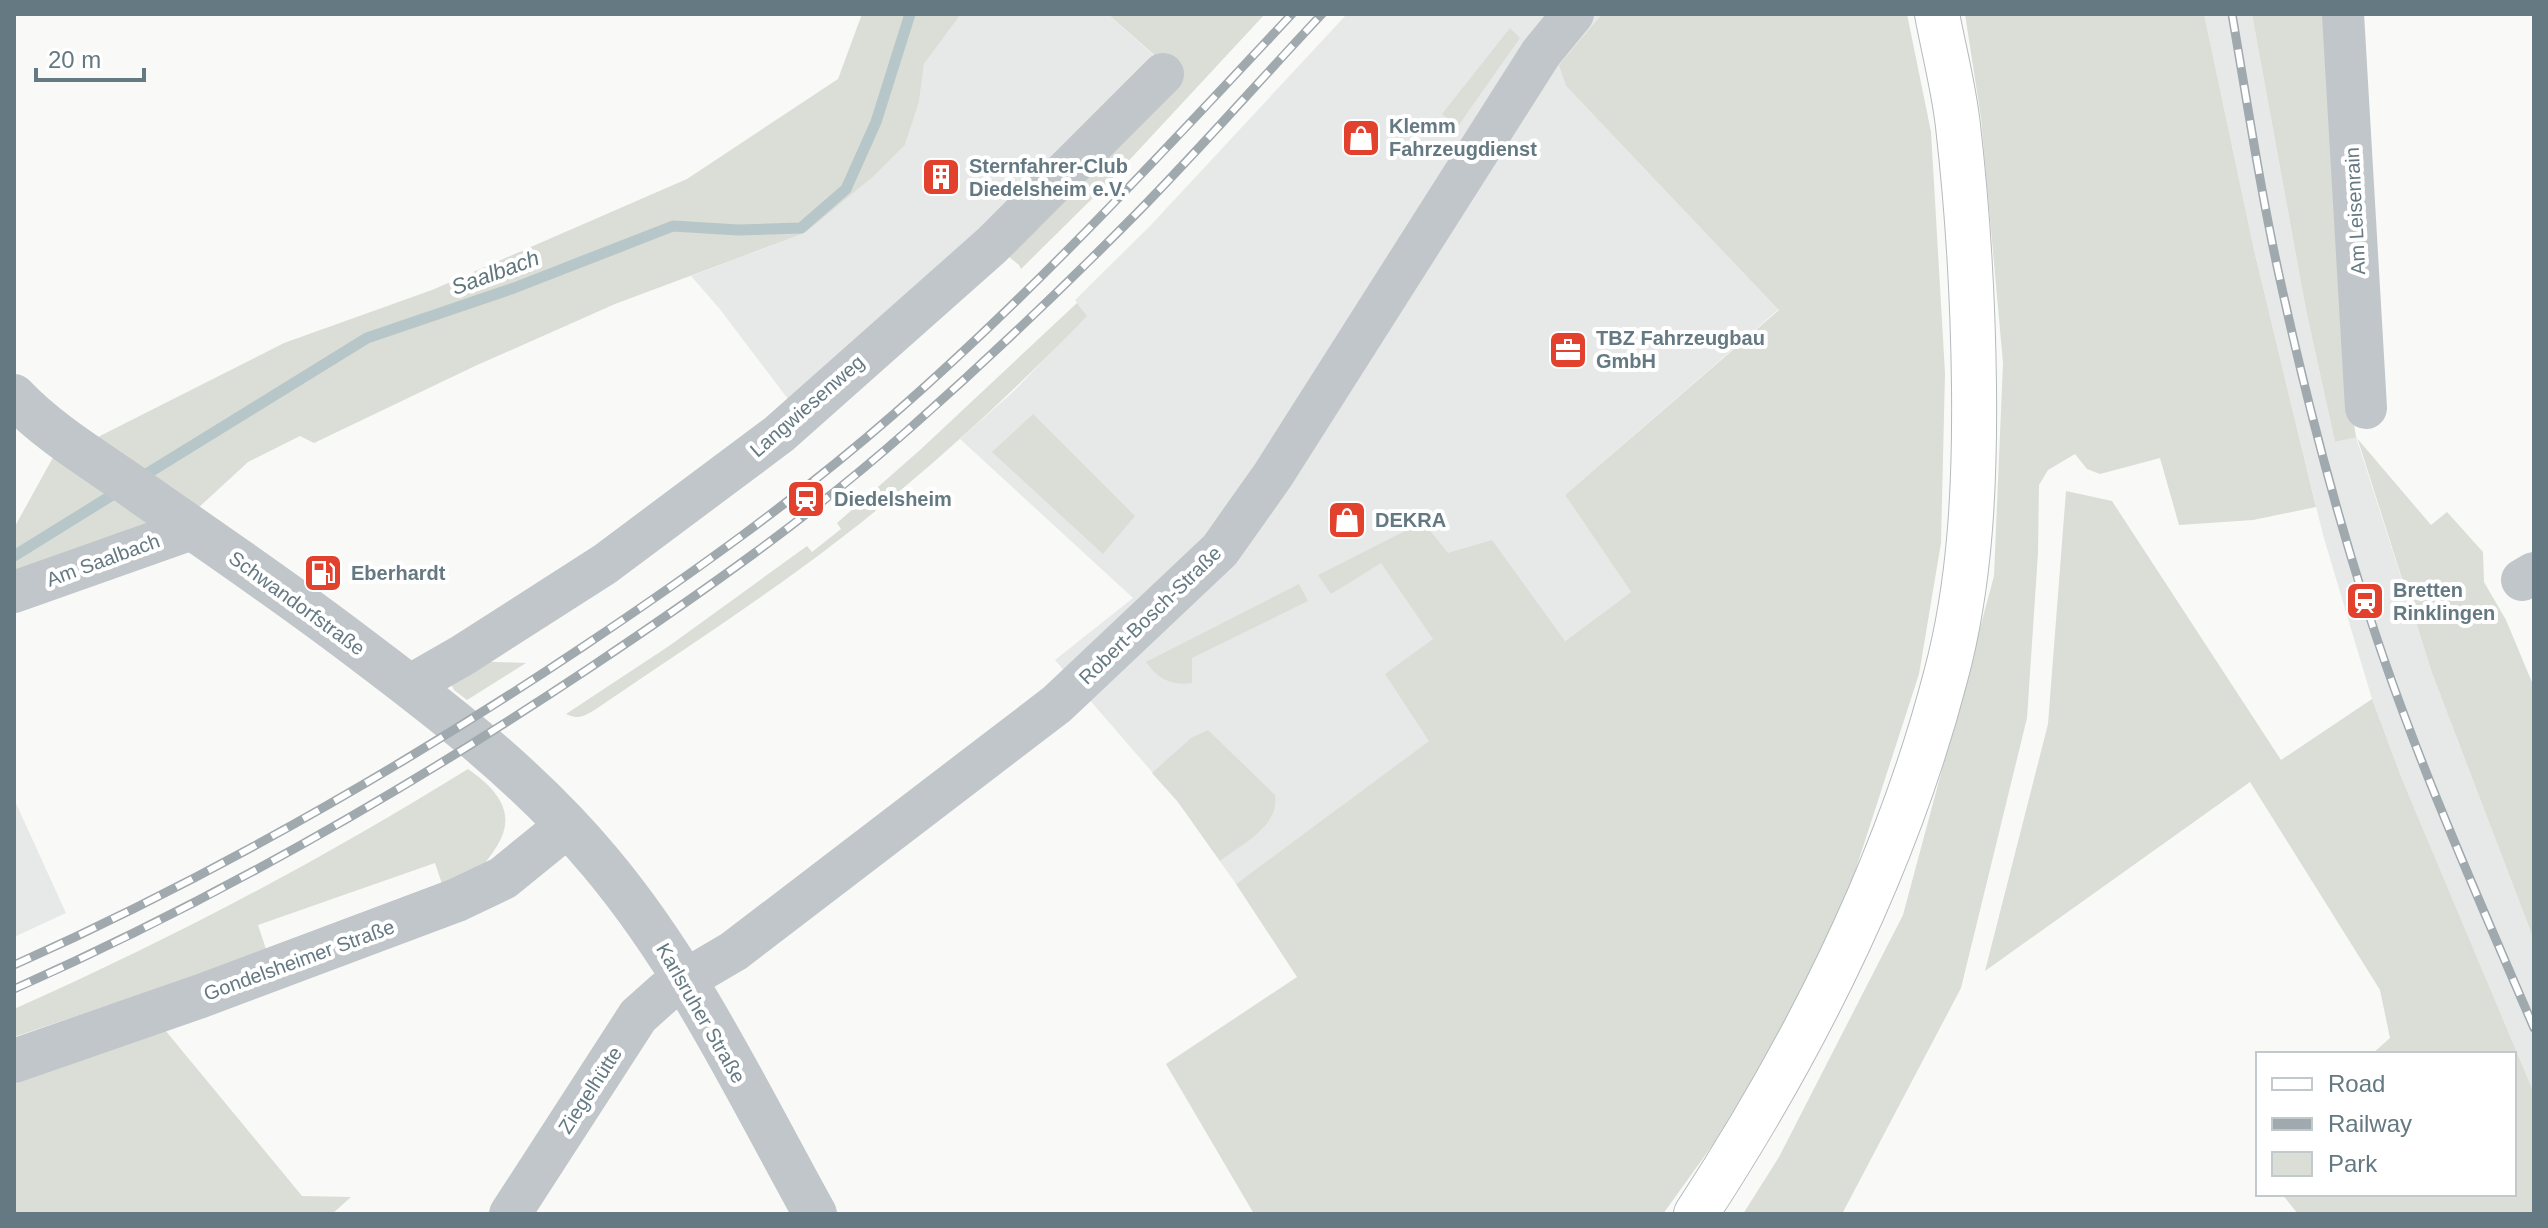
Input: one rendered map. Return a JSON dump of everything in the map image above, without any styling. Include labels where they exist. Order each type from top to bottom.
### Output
[{"type":"main road","points":[[1696,1214],[1743,1142],[1837,968],[1913,790],[1947,673],[1966,564],[1975,455],[1973,298],[1958,123],[1937,14]]},
{"type":"street","name":"Robert-Bosch-Straße","points":[[684,979],[734,951],[1050,709],[1220,550],[1273,475],[1541,53],[1573,14]]},
{"type":"street","name":"Am Leisenrain","points":[[2343,14],[2366,408]]},
{"type":"street","name":"Langwiesenweg","points":[[409,686],[605,564],[779,434],[992,245],[1163,74]]},
{"type":"street","name":"Schwandorfstraße","points":[[14,396],[28,411],[76,447],[409,686],[517,774],[567,826]]},
{"type":"street","name":"Am Saalbach","points":[[14,592],[192,529]]},
{"type":"street","name":"Karlsruher Straße","points":[[567,826],[638,910],[684,979],[815,1214]]},
{"type":"street","name":"Gondelsheimer Straße","points":[[14,1061],[201,996],[457,900],[503,878],[567,826]]},
{"type":"street","name":"Ziegelhütte","points":[[510,1214],[638,1016],[684,979]]},
{"type":"shaded area","points":[[961,14],[1108,14],[1162,63],[791,403],[691,276],[805,233],[874,176],[905,145],[919,102],[924,64]]},
{"type":"shaded area","points":[[1347,14],[1602,14],[1560,65],[1566,86],[1779,309],[1565,495],[1631,592],[1236,884],[1178,802],[1055,660],[1133,598],[960,439],[1014,391],[1086,316],[1075,300],[1150,226]]},
{"type":"shaded area","points":[[2204,14],[2252,14],[2306,310],[2335,442],[2356,437],[2432,673],[2534,940],[2534,1093],[2402,779],[2372,699],[2323,535],[2254,250]]},
{"type":"shaded area","points":[[14,799],[66,913],[14,937]]},
{"type":"green space","points":[[862,14],[961,14],[924,64],[919,102],[905,145],[874,176],[805,233],[615,304],[475,366],[314,443],[300,436],[248,462],[197,509],[92,440],[284,343],[432,290],[687,179],[838,79]]},
{"type":"green space","points":[[1108,14],[1265,14],[1109,182],[1021,269],[985,237],[1162,62]]},
{"type":"green space","points":[[1602,14],[1907,14],[1931,132],[1945,373],[1941,543],[1919,674],[1851,884],[1802,998],[1714,1143],[1663,1214],[1254,1214],[1166,1064],[1297,977],[1236,884],[1429,741],[1385,674],[1433,639],[1381,563],[1331,594],[1318,575],[1423,522],[1448,553],[1492,540],[1565,641],[1631,592],[1565,495],[1779,310],[1566,86],[1559,65]]},
{"type":"green space","points":[[1965,14],[2204,14],[2254,250],[2316,507],[2253,520],[2179,525],[2160,458],[2100,474],[2087,469],[2075,454],[2048,470],[2039,485],[2038,553],[2027,718],[1961,988],[1842,1214],[1743,1214],[1779,1157],[1903,915],[1994,576],[2003,363],[1981,118]]},
{"type":"green space","points":[[2252,14],[2329,14],[2341,336],[2356,437],[2335,442],[2306,310]]},
{"type":"green space","points":[[1510,28],[1520,38],[1458,126],[1442,114]]},
{"type":"green space","points":[[1077,303],[1087,316],[984,417],[876,511],[775,587],[599,707],[580,717],[566,714],[669,646],[807,546],[812,552],[841,529],[837,523]]},
{"type":"green space","points":[[1033,414],[1135,516],[1103,554],[992,452]]},
{"type":"green space","points":[[2358,439],[2431,525],[2447,512],[2483,552],[2484,582],[2506,620],[2534,687],[2534,940],[2432,673]]},
{"type":"green space","points":[[56,452],[162,522],[14,573],[14,528]]},
{"type":"green space","points":[[2066,491],[2112,501],[2281,760],[2372,699],[2402,779],[2534,1093],[2534,1214],[2298,1214],[2284,1196],[2516,1196],[2516,1052],[2374,1052],[2390,1038],[2380,990],[2250,782],[1985,971],[2048,724]]},
{"type":"green space","points":[[1299,584],[1308,601],[1192,658],[1192,683],[1166,680],[1146,662]]},
{"type":"green space","points":[[469,661],[526,663],[467,700],[451,684]]},
{"type":"green space","points":[[1208,730],[1275,795],[1275,806],[1265,825],[1220,861],[1178,802],[1152,773],[1191,738]]},
{"type":"green space","points":[[468,769],[495,793],[501,802],[505,822],[503,834],[492,854],[466,879],[444,890],[435,863],[258,925],[267,952],[14,1037],[14,1009],[245,897],[358,835]]},
{"type":"green space","points":[[165,1030],[302,1196],[351,1197],[332,1214],[14,1214],[14,1084]]},
{"type":"waterway","name":"Saalbach","points":[[140,478],[367,338],[514,288],[673,226],[738,230],[801,228],[846,189],[876,122],[910,14]]},
{"type":"waterway","name":"Saalbach","points":[[14,556],[122,489]]},
{"type":"railway","points":[[14,965],[162,895],[377,777],[584,646],[742,535],[820,476],[894,414],[998,319],[1098,219],[1292,14]]},
{"type":"railway","points":[[14,989],[237,880],[381,799],[591,667],[754,554],[871,462],[1024,324],[1160,189],[1322,14]]},
{"type":"railway","points":[[2232,14],[2283,293],[2353,564],[2423,764],[2534,1028]]},
{"type":"place","name":"Klemm Fahrzeugdienst","points":[[1361,138]]},
{"type":"place","name":"Sternfahrer-Club Diedelsheim e.V.","points":[[941,177]]},
{"type":"place","name":"TBZ Fahrzeugbau GmbH","points":[[1568,350]]},
{"type":"place","name":"Diedelsheim","points":[[806,499]]},
{"type":"place","name":"DEKRA","points":[[1347,520]]},
{"type":"place","name":"Eberhardt","points":[[323,573]]},
{"type":"place","name":"Bretten Rinklingen","points":[[2365,601]]}]
